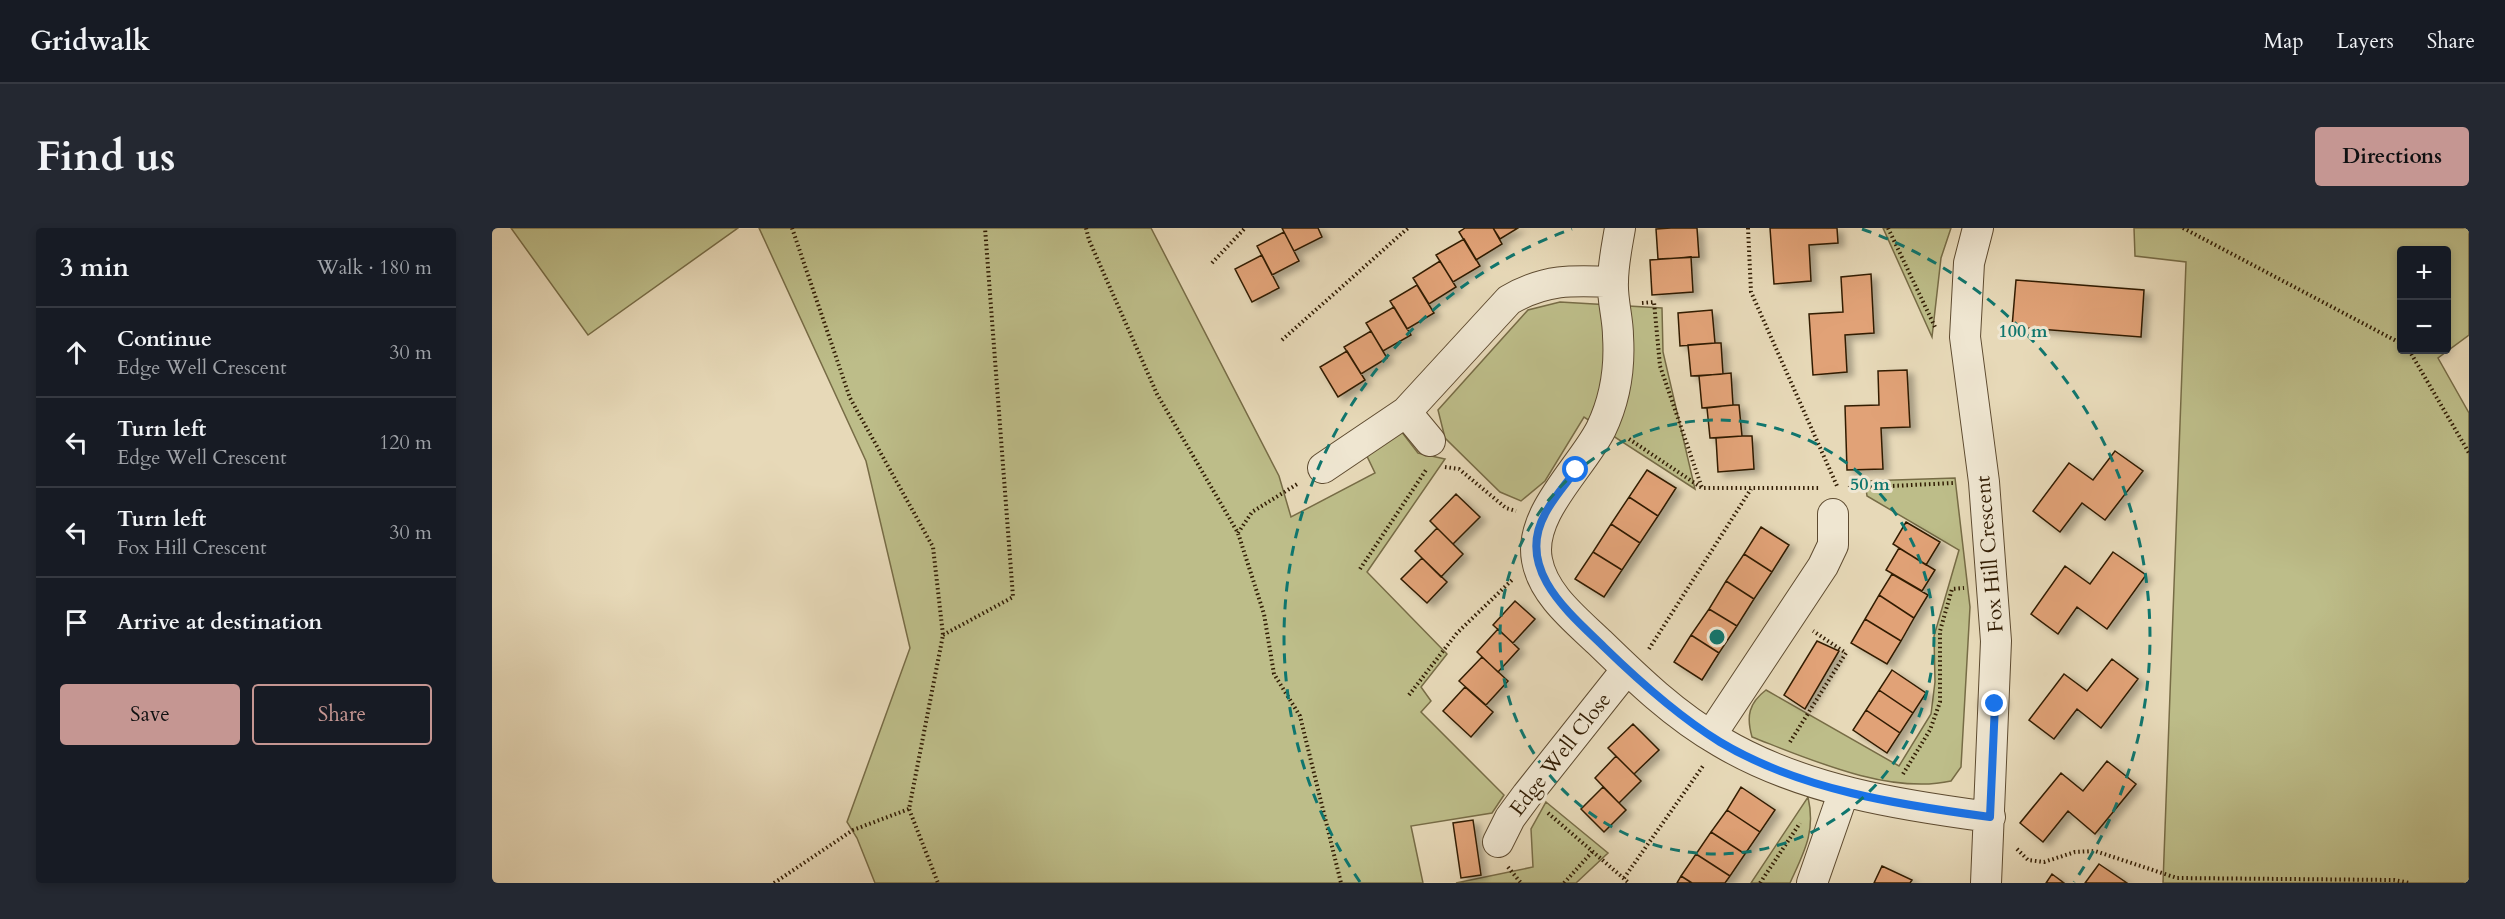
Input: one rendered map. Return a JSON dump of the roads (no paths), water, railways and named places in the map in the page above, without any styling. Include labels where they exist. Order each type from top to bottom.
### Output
[{"type":"street","points":[[1620,228],[1613,294],[1618,334],[1618,368],[1613,398],[1604,422],[1576,470],[1542,519],[1537,540],[1537,560],[1545,581],[1558,602],[1630,672],[1671,707],[1716,738],[1774,767],[1835,788],[1887,801],[1990,817]]},
{"type":"street","name":"Fox Hill Crescent","points":[[1978,228],[1969,262],[1965,338],[1984,482],[1994,587],[1995,704],[1986,883]]},
{"type":"street","points":[[1323,468],[1406,412],[1509,300],[1529,288],[1556,281],[1613,294]]},
{"type":"street","points":[[1406,412],[1429,457]]},
{"type":"street","points":[[1716,738],[1790,615],[1823,567],[1833,545],[1836,501]]},
{"type":"street","name":"Edge Well Close","points":[[1498,842],[1510,818],[1527,795],[1630,672]]},
{"type":"street","points":[[1812,883],[1835,788]]}]
